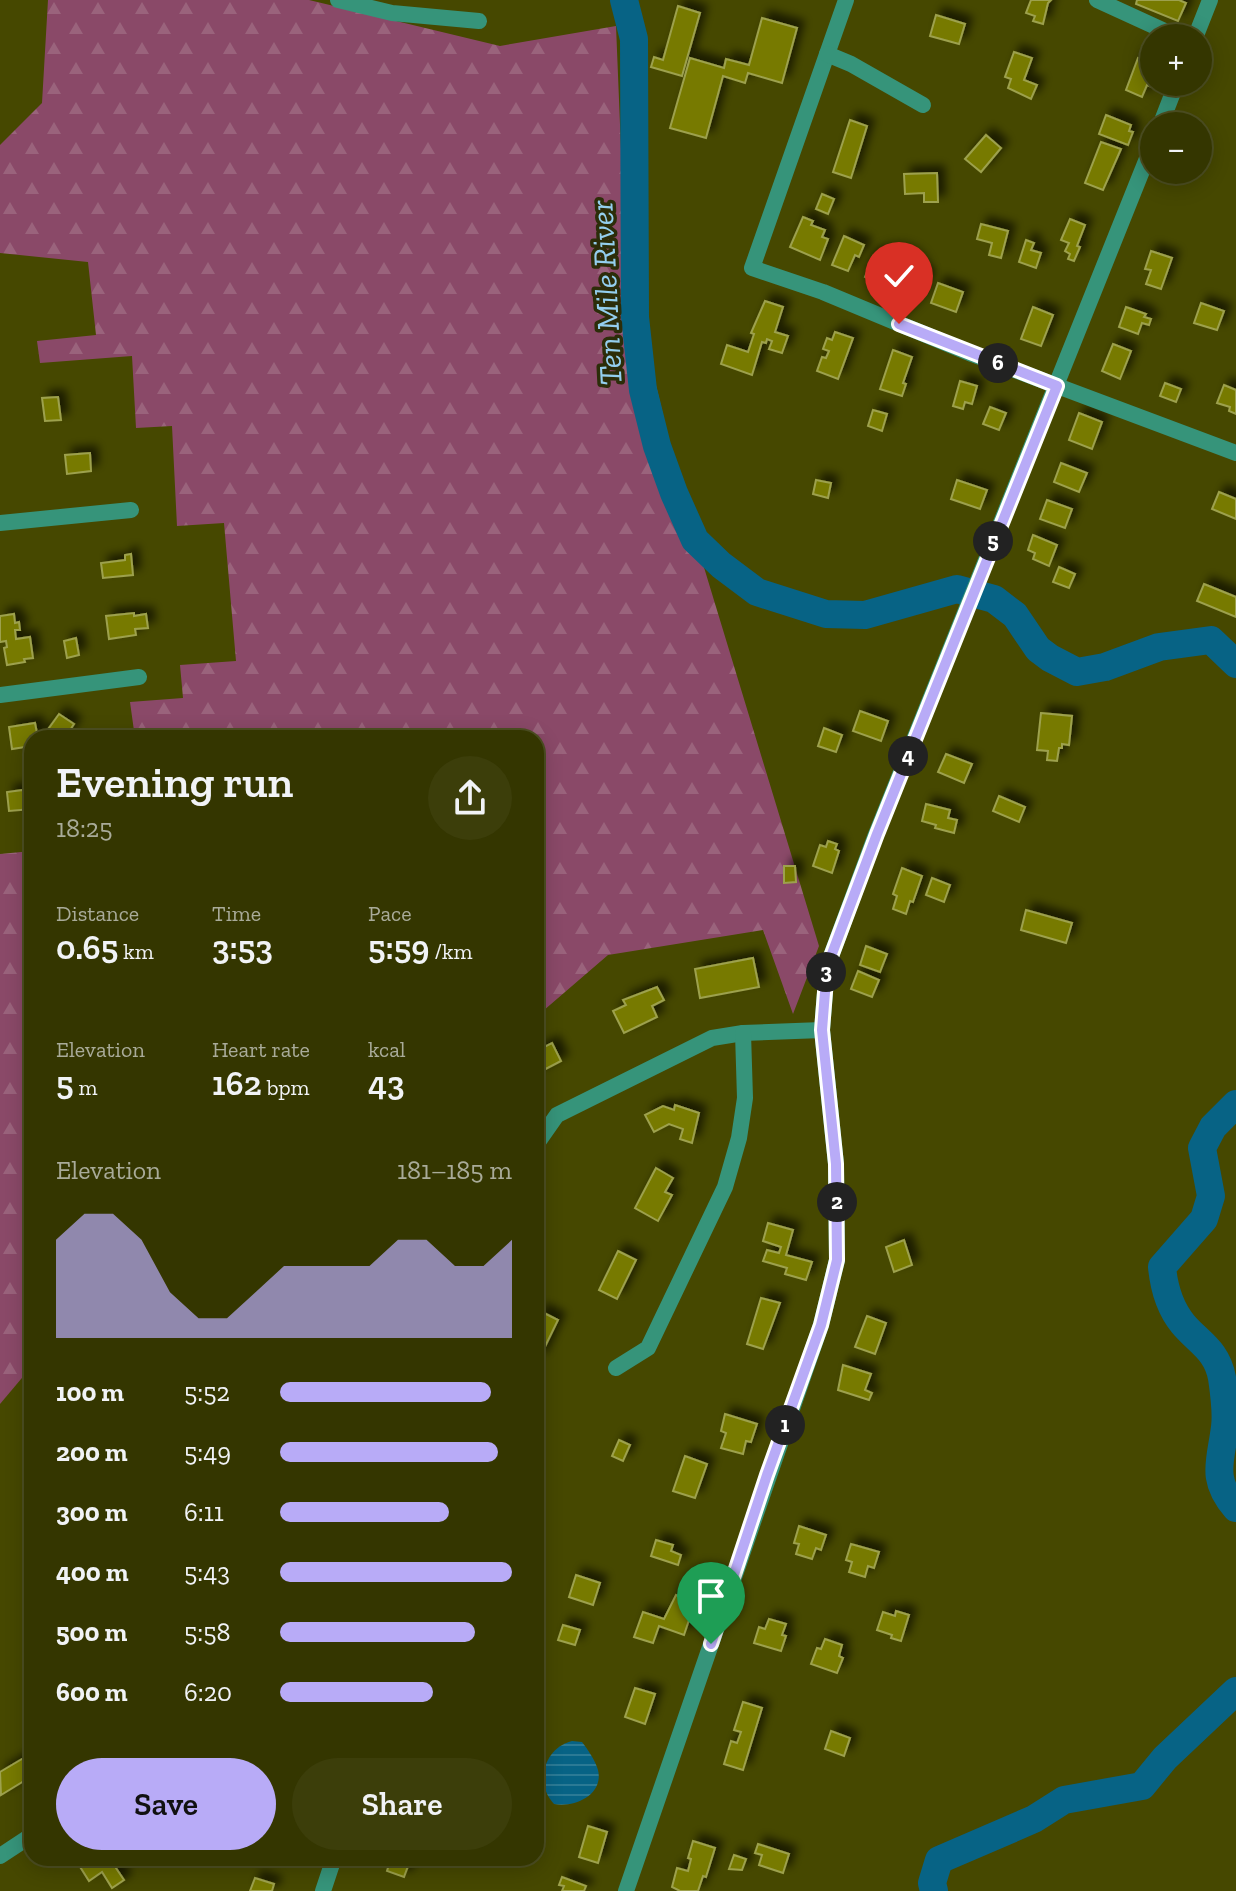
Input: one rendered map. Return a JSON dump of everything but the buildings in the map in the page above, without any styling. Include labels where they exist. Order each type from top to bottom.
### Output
[{"type":"street","points":[[338,0],[392,13],[479,21]]},
{"type":"street","points":[[846,0],[752,268],[823,292],[1057,386],[1236,453]]},
{"type":"street","points":[[1097,0],[1149,24]]},
{"type":"street","points":[[1201,24],[1210,0]]},
{"type":"street","points":[[827,54],[851,64],[923,105]]},
{"type":"street","points":[[626,1891],[816,1338],[837,1260],[836,1164],[822,1030],[827,967],[844,917],[1140,176]]},
{"type":"street","points":[[0,523],[131,510]]},
{"type":"street","points":[[0,695],[139,677]]},
{"type":"street","points":[[544,1134],[557,1115],[712,1038],[743,1033],[822,1030]]},
{"type":"street","points":[[616,1368],[648,1348],[725,1187],[739,1138],[745,1098],[743,1033]]},
{"type":"street","points":[[0,1856],[24,1840]]},
{"type":"street","points":[[323,1891],[331,1866]]},
{"type":"green space","points":[[48,0],[309,0],[500,46],[616,26],[625,248],[636,301],[682,495],[819,946],[793,1014],[763,930],[608,955],[544,1010],[544,730],[134,730],[130,702],[183,698],[180,665],[236,661],[224,523],[177,526],[172,426],[136,428],[132,356],[40,363],[37,341],[96,335],[88,262],[0,253],[0,145],[42,103]]},
{"type":"green space","points":[[24,852],[24,1376],[0,1404],[0,854]]},
{"type":"water","points":[[572,1741],[582,1742],[587,1748],[597,1766],[599,1779],[586,1798],[570,1804],[554,1804],[544,1786],[545,1767],[555,1751]]},
{"type":"waterway","name":"Ten Mile River","points":[[624,0],[634,39],[635,317],[643,390],[657,446],[695,540],[721,565],[757,592],[826,614],[865,615],[957,589],[994,599],[1015,615],[1038,649],[1077,672],[1105,667],[1159,647],[1211,640],[1236,664]]},
{"type":"waterway","name":"Ten Mile River","points":[[1236,1104],[1213,1127],[1202,1148],[1211,1196],[1204,1219],[1162,1267],[1166,1290],[1175,1311],[1220,1368],[1226,1415],[1220,1478],[1236,1508]]},
{"type":"waterway","name":"Ten Mile River","points":[[934,1891],[932,1883],[939,1860],[1034,1819],[1064,1800],[1142,1786],[1165,1758],[1236,1691]]},
{"type":"route","points":[[711,1644],[821,1325],[837,1260],[836,1164],[822,1030],[827,967],[995,534],[1057,386],[899,324]]}]
